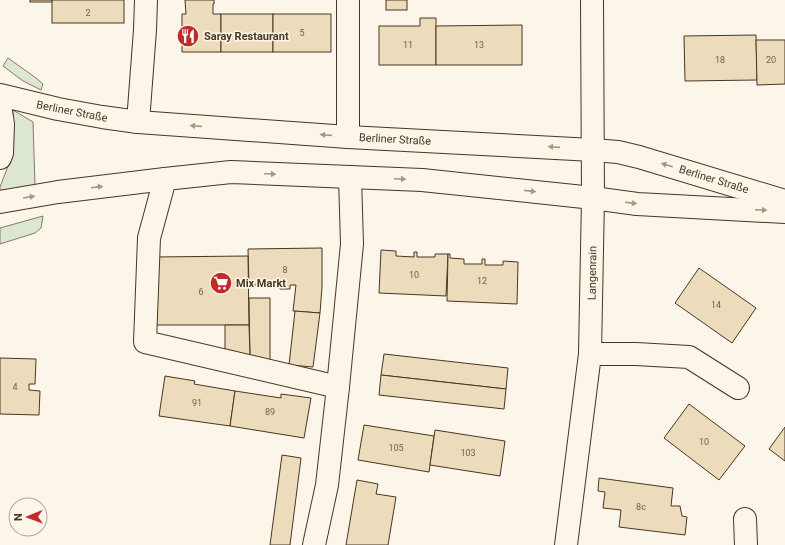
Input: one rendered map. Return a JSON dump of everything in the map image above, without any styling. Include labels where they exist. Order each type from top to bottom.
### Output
[{"type":"street","points":[[138,122],[146,0]]},
{"type":"street","points":[[348,0],[348,137]]},
{"type":"street","name":"Langenrain","points":[[569,544],[590,354],[593,198],[592,0]]},
{"type":"street","name":"Berliner Straße","points":[[0,96],[102,118],[138,122],[348,137],[618,152],[785,201]]},
{"type":"street","points":[[0,105],[3,124],[2,154],[0,158]]},
{"type":"street","name":"Berliner Straße","points":[[0,202],[58,192],[232,172],[422,180],[637,204],[785,212]]},
{"type":"street","points":[[314,545],[326,485],[338,387],[352,244],[350,177]]},
{"type":"street","points":[[165,179],[149,238],[145,342],[338,387]]},
{"type":"street","points":[[590,354],[689,356],[738,388]]},
{"type":"street","points":[[745,519],[746,545]]},
{"type":"green space","points":[[8,58],[43,84],[41,90],[23,81],[3,66]]},
{"type":"green space","points":[[13,110],[33,122],[35,186],[0,193],[0,187],[13,153]]},
{"type":"green space","points":[[43,216],[41,228],[35,233],[0,244],[0,228]]},
{"type":"building","points":[[30,0],[52,0],[52,2],[30,2]]},
{"type":"building","points":[[52,0],[124,0],[124,23],[52,23]]},
{"type":"building","points":[[185,0],[214,0],[213,14],[221,14],[221,52],[182,52],[182,14],[186,14]]},
{"type":"building","points":[[386,0],[407,0],[407,10],[386,10]]},
{"type":"building","points":[[221,14],[273,14],[273,52],[221,52]]},
{"type":"building","points":[[273,14],[331,14],[331,52],[273,52]]},
{"type":"building","points":[[420,18],[436,18],[436,65],[379,65],[379,26],[420,26]]},
{"type":"building","points":[[522,25],[522,65],[436,65],[436,26]]},
{"type":"building","points":[[756,35],[757,80],[685,81],[684,36]]},
{"type":"building","points":[[756,40],[785,40],[785,84],[757,85]]},
{"type":"building","points":[[322,248],[320,313],[293,311],[296,285],[290,285],[290,289],[280,289],[280,285],[249,285],[248,249]]},
{"type":"building","points":[[381,250],[396,251],[396,256],[414,257],[414,252],[417,252],[417,257],[435,257],[435,254],[448,254],[446,296],[379,293]]},
{"type":"building","points":[[448,254],[450,254],[450,258],[464,259],[464,264],[482,264],[482,259],[485,259],[485,265],[503,265],[503,261],[518,262],[517,304],[447,301]]},
{"type":"building","points":[[248,256],[249,325],[155,325],[153,257]]},
{"type":"building","points":[[699,268],[756,308],[732,343],[675,303]]},
{"type":"building","points":[[249,298],[270,298],[270,360],[250,360]]},
{"type":"building","points":[[295,311],[320,313],[313,367],[289,365]]},
{"type":"building","points":[[225,325],[249,325],[250,356],[225,356]]},
{"type":"building","points":[[384,354],[508,368],[506,389],[381,375]]},
{"type":"building","points":[[0,358],[36,359],[35,384],[29,384],[29,390],[40,391],[39,415],[0,414]]},
{"type":"building","points":[[381,375],[506,389],[504,409],[379,395]]},
{"type":"building","points":[[165,376],[195,381],[194,384],[235,391],[230,426],[159,416]]},
{"type":"building","points":[[235,391],[281,398],[281,394],[311,398],[304,438],[230,426]]},
{"type":"building","points":[[689,404],[745,446],[719,480],[664,438]]},
{"type":"building","points":[[364,425],[434,436],[429,472],[358,460]]},
{"type":"building","points":[[785,427],[785,461],[769,449]]},
{"type":"building","points":[[435,430],[505,441],[500,476],[430,465]]},
{"type":"building","points":[[282,455],[301,458],[290,545],[270,545]]},
{"type":"building","points":[[599,478],[673,488],[671,506],[680,506],[682,516],[687,517],[685,535],[619,527],[621,510],[603,508],[605,492],[598,491]]},
{"type":"building","points":[[357,480],[378,484],[376,494],[396,497],[388,545],[346,545]]},
{"type":"place","name":"Saray Restaurant","points":[[188,36]]},
{"type":"place","name":"Mix Markt","points":[[221,283]]}]
